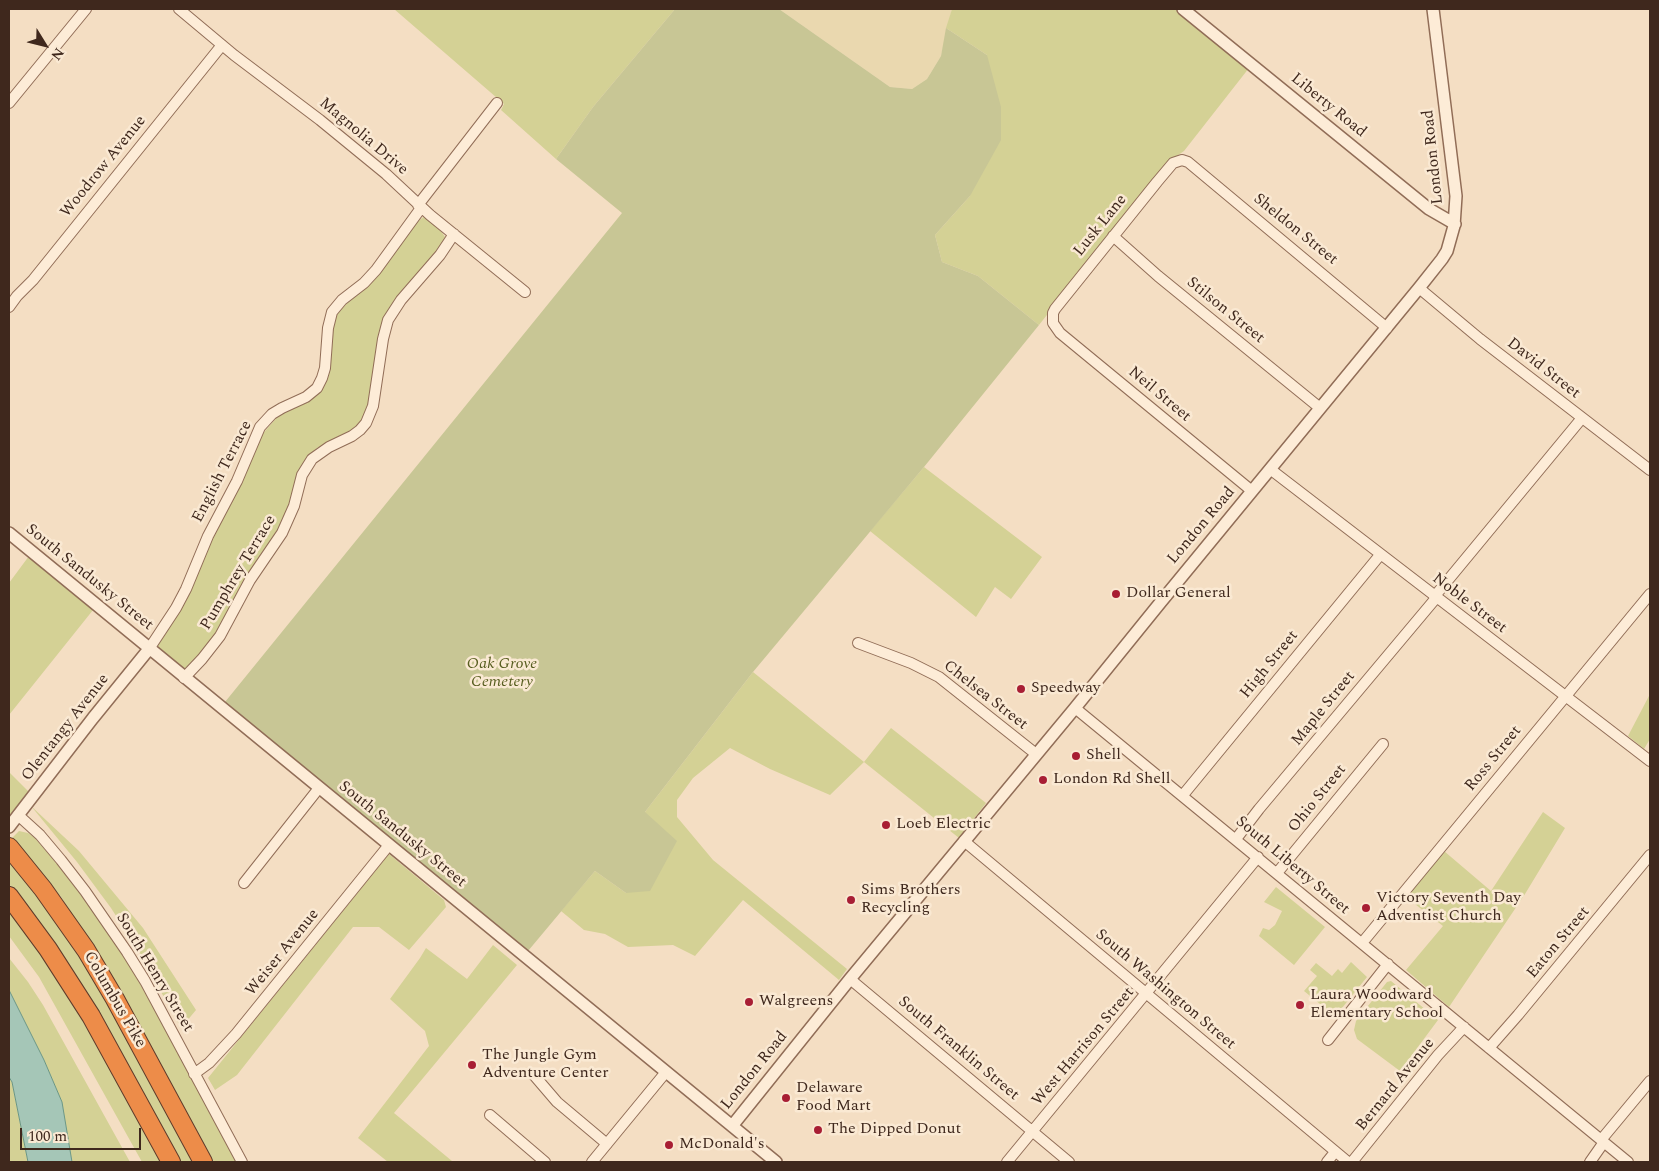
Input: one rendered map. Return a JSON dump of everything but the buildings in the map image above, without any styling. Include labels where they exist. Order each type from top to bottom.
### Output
[{"type":"highway","name":"Columbus Pike","points":[[13,851],[86,950],[203,1162]]},
{"type":"highway","name":"Columbus Pike","points":[[9,896],[48,949],[91,1016],[171,1162]]},
{"type":"street","points":[[9,103],[86,9]]},
{"type":"street","name":"Magnolia Drive","points":[[179,9],[222,45],[341,137],[386,174],[420,207],[525,292]]},
{"type":"street","name":"Liberty Road","points":[[1183,9],[1429,209],[1455,224]]},
{"type":"street","name":"London Road","points":[[732,1126],[850,979],[1387,328],[1446,251],[1455,224],[1456,196],[1432,9]]},
{"type":"street","name":"Woodrow Avenue","points":[[9,307],[33,280],[222,45]]},
{"type":"street","name":"English Terrace","points":[[149,649],[176,608],[208,536],[234,488],[260,427],[272,414],[306,397],[317,388],[325,368],[328,328],[332,312],[336,306],[376,270],[497,103]]},
{"type":"street","name":"Lusk Lane","points":[[1052,318],[1055,309],[1112,236],[1173,163],[1182,160]]},
{"type":"street","name":"Sheldon Street","points":[[1182,160],[1192,164],[1387,328]]},
{"type":"street","name":"Pumphrey Terrace","points":[[184,678],[220,636],[250,580],[282,533],[291,514],[302,475],[309,463],[317,454],[356,433],[366,423],[373,406],[382,340],[388,320],[401,300],[440,256],[454,234]]},
{"type":"street","name":"Stilson Street","points":[[1112,236],[1158,276],[1320,408]]},
{"type":"street","name":"David Street","points":[[1419,288],[1480,339],[1650,470]]},
{"type":"street","name":"Neil Street","points":[[1052,318],[1055,328],[1060,333],[1252,491]]},
{"type":"street","name":"Maple Street","points":[[1236,840],[1582,418]]},
{"type":"street","name":"Noble Street","points":[[1270,469],[1650,762]]},
{"type":"street","name":"South Sandusky Street","points":[[9,533],[776,1162]]},
{"type":"street","name":"High Street","points":[[1183,795],[1380,555]]},
{"type":"street","name":"Ross Street","points":[[1362,943],[1650,594]]},
{"type":"street","name":"Chelsea Street","points":[[858,643],[911,663],[939,677],[1036,754]]},
{"type":"street","name":"Olentangy Avenue","points":[[9,827],[103,705],[149,649]]},
{"type":"street","name":"South Liberty Street","points":[[1075,708],[1628,1162]]},
{"type":"street","name":"Ohio Street","points":[[1277,873],[1382,744]]},
{"type":"street","points":[[244,883],[319,788]]},
{"type":"street","name":"South Henry Street","points":[[18,815],[40,834],[107,922],[145,981],[242,1162]]},
{"type":"street","name":"South Washington Street","points":[[964,841],[1348,1162]]},
{"type":"street","name":"Weiser Avenue","points":[[194,1074],[209,1063],[236,1034],[389,845]]},
{"type":"street","name":"Eaton Street","points":[[1489,1048],[1650,856]]},
{"type":"street","name":"West Harrison Street","points":[[1008,1162],[1258,857]]},
{"type":"street","points":[[1328,1040],[1388,964]]},
{"type":"street","name":"South Franklin Street","points":[[850,979],[1070,1162]]},
{"type":"street","name":"Bernard Avenue","points":[[1352,1162],[1438,1055],[1464,1027]]},
{"type":"street","points":[[592,1162],[666,1072]]},
{"type":"street","points":[[533,1074],[557,1102],[607,1144]]},
{"type":"street","points":[[1590,1162],[1602,1141],[1650,1081]]},
{"type":"street","points":[[490,1116],[544,1162]]},
{"type":"street","points":[[1327,1162],[1335,1152]]},
{"type":"shaded area","points":[[394,9],[675,9],[593,107],[556,159],[501,110],[504,104]]},
{"type":"shaded area","points":[[779,9],[952,9],[941,56],[927,79],[912,89],[890,87]]},
{"type":"shaded area","points":[[952,9],[1176,9],[1249,68],[1184,151],[1168,162],[1039,325],[978,276],[942,262],[935,235],[970,196],[987,55],[946,28]]},
{"type":"shaded area","points":[[425,216],[437,225],[445,237],[439,253],[383,328],[370,404],[365,420],[351,433],[317,448],[307,459],[290,514],[226,622],[187,671],[155,645],[198,568],[258,439],[279,415],[313,397],[335,316],[391,257],[415,223]]},
{"type":"shaded area","points":[[924,467],[1042,557],[1011,599],[995,587],[976,617],[870,531]]},
{"type":"shaded area","points":[[29,556],[93,610],[9,715],[9,583]]},
{"type":"shaded area","points":[[753,672],[864,762],[830,795],[770,769],[730,748],[693,778],[677,800],[677,817],[713,860],[847,969],[839,980],[743,900],[695,956],[673,945],[628,947],[605,934],[584,930],[561,911],[595,871],[626,893],[645,812]]},
{"type":"shaded area","points":[[1650,694],[1650,739],[1644,749],[1628,736]]},
{"type":"shaded area","points":[[891,728],[986,803],[959,838],[864,762]]},
{"type":"shaded area","points":[[9,772],[29,792],[9,818]]},
{"type":"shaded area","points":[[31,806],[79,851],[143,928],[196,1010],[181,1028],[139,952],[111,908],[77,862]]},
{"type":"shaded area","points":[[1543,812],[1565,828],[1525,894],[1449,1007],[1406,970],[1443,926],[1406,897],[1444,851],[1491,891]]},
{"type":"shaded area","points":[[19,831],[34,837],[90,906],[133,971],[238,1162],[213,1162],[106,968],[61,897],[12,838]]},
{"type":"shaded area","points":[[389,854],[444,900],[446,907],[409,950],[379,927],[353,927],[237,1075],[215,1090],[208,1078]]},
{"type":"shaded area","points":[[9,858],[88,963],[197,1162],[179,1162],[31,912],[9,884]]},
{"type":"shaded area","points":[[1276,887],[1325,927],[1294,965],[1259,936],[1263,928],[1269,930],[1275,925],[1282,911],[1264,902]]},
{"type":"shaded area","points":[[9,910],[37,946],[71,999],[161,1162],[142,1162],[39,977],[9,936]]},
{"type":"shaded area","points":[[493,945],[517,965],[394,1113],[452,1161],[388,1162],[358,1138],[429,1046],[425,1031],[390,999],[426,948],[467,979]]},
{"type":"shaded area","points":[[9,958],[43,1005],[130,1162],[72,1162],[62,1102],[44,1060],[9,990]]},
{"type":"shaded area","points":[[1351,962],[1367,977],[1338,1013],[1335,1014],[1325,1008],[1304,991],[1317,976],[1310,970],[1316,963],[1332,976],[1338,969],[1342,973]]},
{"type":"shaded area","points":[[1391,981],[1438,1020],[1400,1071],[1357,1039],[1354,1030],[1356,1021],[1387,982]]},
{"type":"shaded area","points":[[9,990],[44,1060],[62,1102],[72,1162],[28,1162],[12,1082],[9,1077]]},
{"type":"shaded area","points":[[9,1077],[12,1082],[28,1162],[9,1162]]},
{"type":"green space","name":"Oak Grove Cemetery","points":[[675,9],[779,9],[890,87],[912,89],[927,79],[941,56],[946,28],[987,55],[1001,107],[1001,140],[970,196],[935,235],[942,262],[978,276],[1039,325],[924,467],[753,672],[645,812],[677,841],[650,891],[626,893],[595,871],[528,951],[225,702],[622,213],[556,159],[593,107]]},
{"type":"place","name":"Dollar General","points":[[1116,594]]},
{"type":"place","name":"Speedway","points":[[1021,689]]},
{"type":"place","name":"Shell","points":[[1076,756]]},
{"type":"place","name":"London Rd Shell","points":[[1043,780]]},
{"type":"place","name":"Loeb Electric","points":[[886,825]]},
{"type":"place","name":"Sims Brothers Recycling","points":[[851,900]]},
{"type":"place","name":"Victory Seventh Day Adventist Church","points":[[1366,908]]},
{"type":"place","name":"Walgreens","points":[[749,1002]]},
{"type":"place","name":"Laura Woodward Elementary School","points":[[1300,1005]]},
{"type":"place","name":"The Jungle Gym Adventure Center","points":[[472,1065]]},
{"type":"place","name":"Delaware Food Mart","points":[[786,1098]]},
{"type":"place","name":"The Dipped Donut","points":[[818,1130]]},
{"type":"place","name":"McDonald's","points":[[669,1145]]}]
